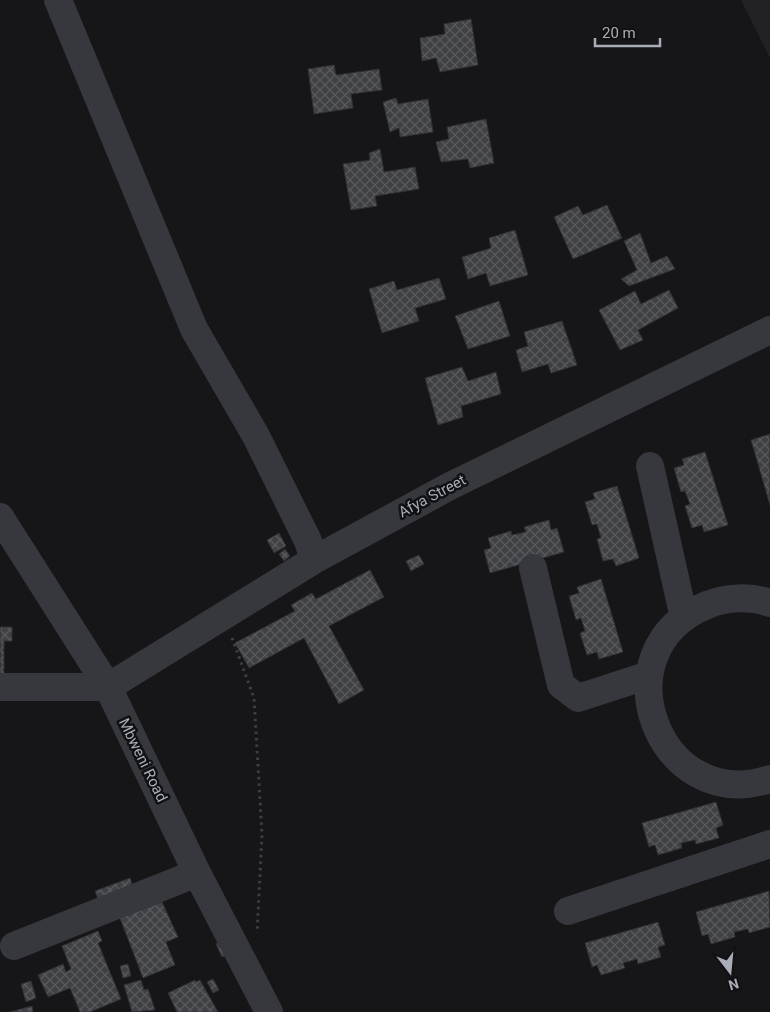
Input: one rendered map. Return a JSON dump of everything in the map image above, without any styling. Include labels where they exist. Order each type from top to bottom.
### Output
[{"type":"street","points":[[58,0],[194,329],[256,436],[308,542],[314,560]]},
{"type":"street","name":"Afya Street","points":[[108,687],[314,560],[450,486],[770,331]]},
{"type":"street","points":[[650,466],[684,618]]},
{"type":"street","name":"Mbweni Road","points":[[0,518],[108,687],[197,873],[269,1012]]},
{"type":"street","points":[[533,568],[561,685],[570,694],[578,698],[649,675]]},
{"type":"street","points":[[769,598],[723,600],[699,608],[684,618],[661,643],[649,675],[648,692],[654,725],[667,747],[685,766],[708,777],[733,783],[750,783],[770,779]]},
{"type":"street","points":[[0,687],[108,687]]},
{"type":"street","points":[[568,911],[770,844]]},
{"type":"street","points":[[14,946],[197,873]]},
{"type":"path","points":[[249,599],[232,637],[254,698],[259,758],[262,835],[256,943]]},
{"type":"shaded area","points":[[741,0],[770,0],[770,58]]},
{"type":"building","points":[[471,19],[478,65],[440,72],[436,58],[422,61],[420,38],[445,34],[444,24]]},
{"type":"building","points":[[334,65],[336,75],[379,69],[382,90],[351,94],[353,108],[314,114],[308,69]]},
{"type":"building","points":[[396,98],[398,104],[428,99],[433,132],[400,137],[399,128],[390,132],[383,102]]},
{"type":"building","points":[[486,119],[494,163],[470,168],[468,159],[441,162],[436,142],[449,139],[447,127]]},
{"type":"building","points":[[380,149],[384,172],[415,167],[419,189],[375,196],[377,206],[351,210],[343,164],[370,160],[369,153]]},
{"type":"building","points":[[607,205],[622,238],[573,259],[554,217],[578,206],[583,215]]},
{"type":"building","points":[[515,230],[528,275],[490,286],[486,273],[468,279],[462,257],[491,248],[489,238]]},
{"type":"building","points":[[640,233],[651,263],[667,256],[675,269],[629,286],[621,279],[637,270],[624,241]]},
{"type":"building","points":[[439,278],[446,299],[415,308],[419,321],[382,333],[369,289],[394,281],[397,290]]},
{"type":"building","points":[[669,290],[678,308],[638,330],[643,340],[620,350],[599,310],[635,291],[641,304]]},
{"type":"building","points":[[499,301],[510,336],[468,349],[455,316]]},
{"type":"building","points":[[562,321],[577,365],[551,373],[548,364],[522,372],[516,350],[528,346],[524,332]]},
{"type":"building","points":[[462,367],[468,381],[496,372],[501,394],[461,406],[463,417],[438,425],[425,378]]},
{"type":"building","points":[[770,434],[770,505],[751,440]]},
{"type":"building","points":[[705,452],[728,525],[704,532],[702,525],[692,528],[685,506],[690,504],[685,491],[681,492],[674,468],[684,465],[682,459]]},
{"type":"building","points":[[617,486],[639,558],[616,566],[613,559],[603,561],[597,539],[601,538],[597,524],[592,525],[585,502],[595,499],[593,493]]},
{"type":"building","points":[[549,520],[551,530],[557,528],[564,552],[490,573],[484,550],[491,548],[488,538],[511,531],[512,535],[526,532],[524,527]]},
{"type":"building","points":[[279,533],[286,546],[274,553],[267,540]]},
{"type":"building","points":[[285,549],[290,556],[284,561],[279,554]]},
{"type":"building","points":[[419,555],[424,564],[411,571],[406,561]]},
{"type":"building","points":[[370,570],[384,597],[329,626],[364,690],[339,704],[304,638],[249,668],[235,643],[295,611],[291,605],[312,593],[316,599]]},
{"type":"building","points":[[601,579],[623,652],[599,659],[597,652],[587,655],[580,633],[585,631],[581,618],[576,620],[569,596],[579,593],[577,587]]},
{"type":"building","points":[[0,627],[12,627],[12,641],[4,641],[4,676],[0,676]]},
{"type":"building","points":[[716,802],[723,825],[716,828],[719,838],[696,844],[695,840],[681,843],[682,848],[658,855],[655,845],[649,847],[642,823]]},
{"type":"building","points":[[130,878],[136,896],[102,909],[95,891]]},
{"type":"building","points":[[769,891],[770,927],[749,933],[748,929],[734,932],[735,937],[711,944],[708,934],[702,936],[696,912]]},
{"type":"building","points":[[162,902],[178,937],[166,942],[175,965],[143,978],[120,918]]},
{"type":"building","points":[[658,922],[665,945],[658,947],[661,957],[638,964],[637,959],[623,963],[625,968],[601,975],[597,965],[592,967],[585,943]]},
{"type":"building","points":[[98,931],[102,941],[98,943],[121,999],[90,1012],[80,1012],[70,988],[48,997],[38,975],[63,964],[66,972],[71,969],[62,946]]},
{"type":"building","points":[[224,940],[230,953],[222,957],[216,944]]},
{"type":"building","points":[[128,964],[131,976],[123,978],[120,966]]},
{"type":"building","points":[[213,979],[219,990],[213,993],[207,982]]},
{"type":"building","points":[[141,980],[144,990],[148,989],[155,1010],[132,1012],[124,985]]},
{"type":"building","points":[[195,980],[196,982],[200,980],[218,1012],[177,1012],[168,993]]},
{"type":"building","points":[[31,981],[36,998],[26,1002],[21,984]]},
{"type":"building","points":[[32,1006],[33,1012],[10,1012]]}]
